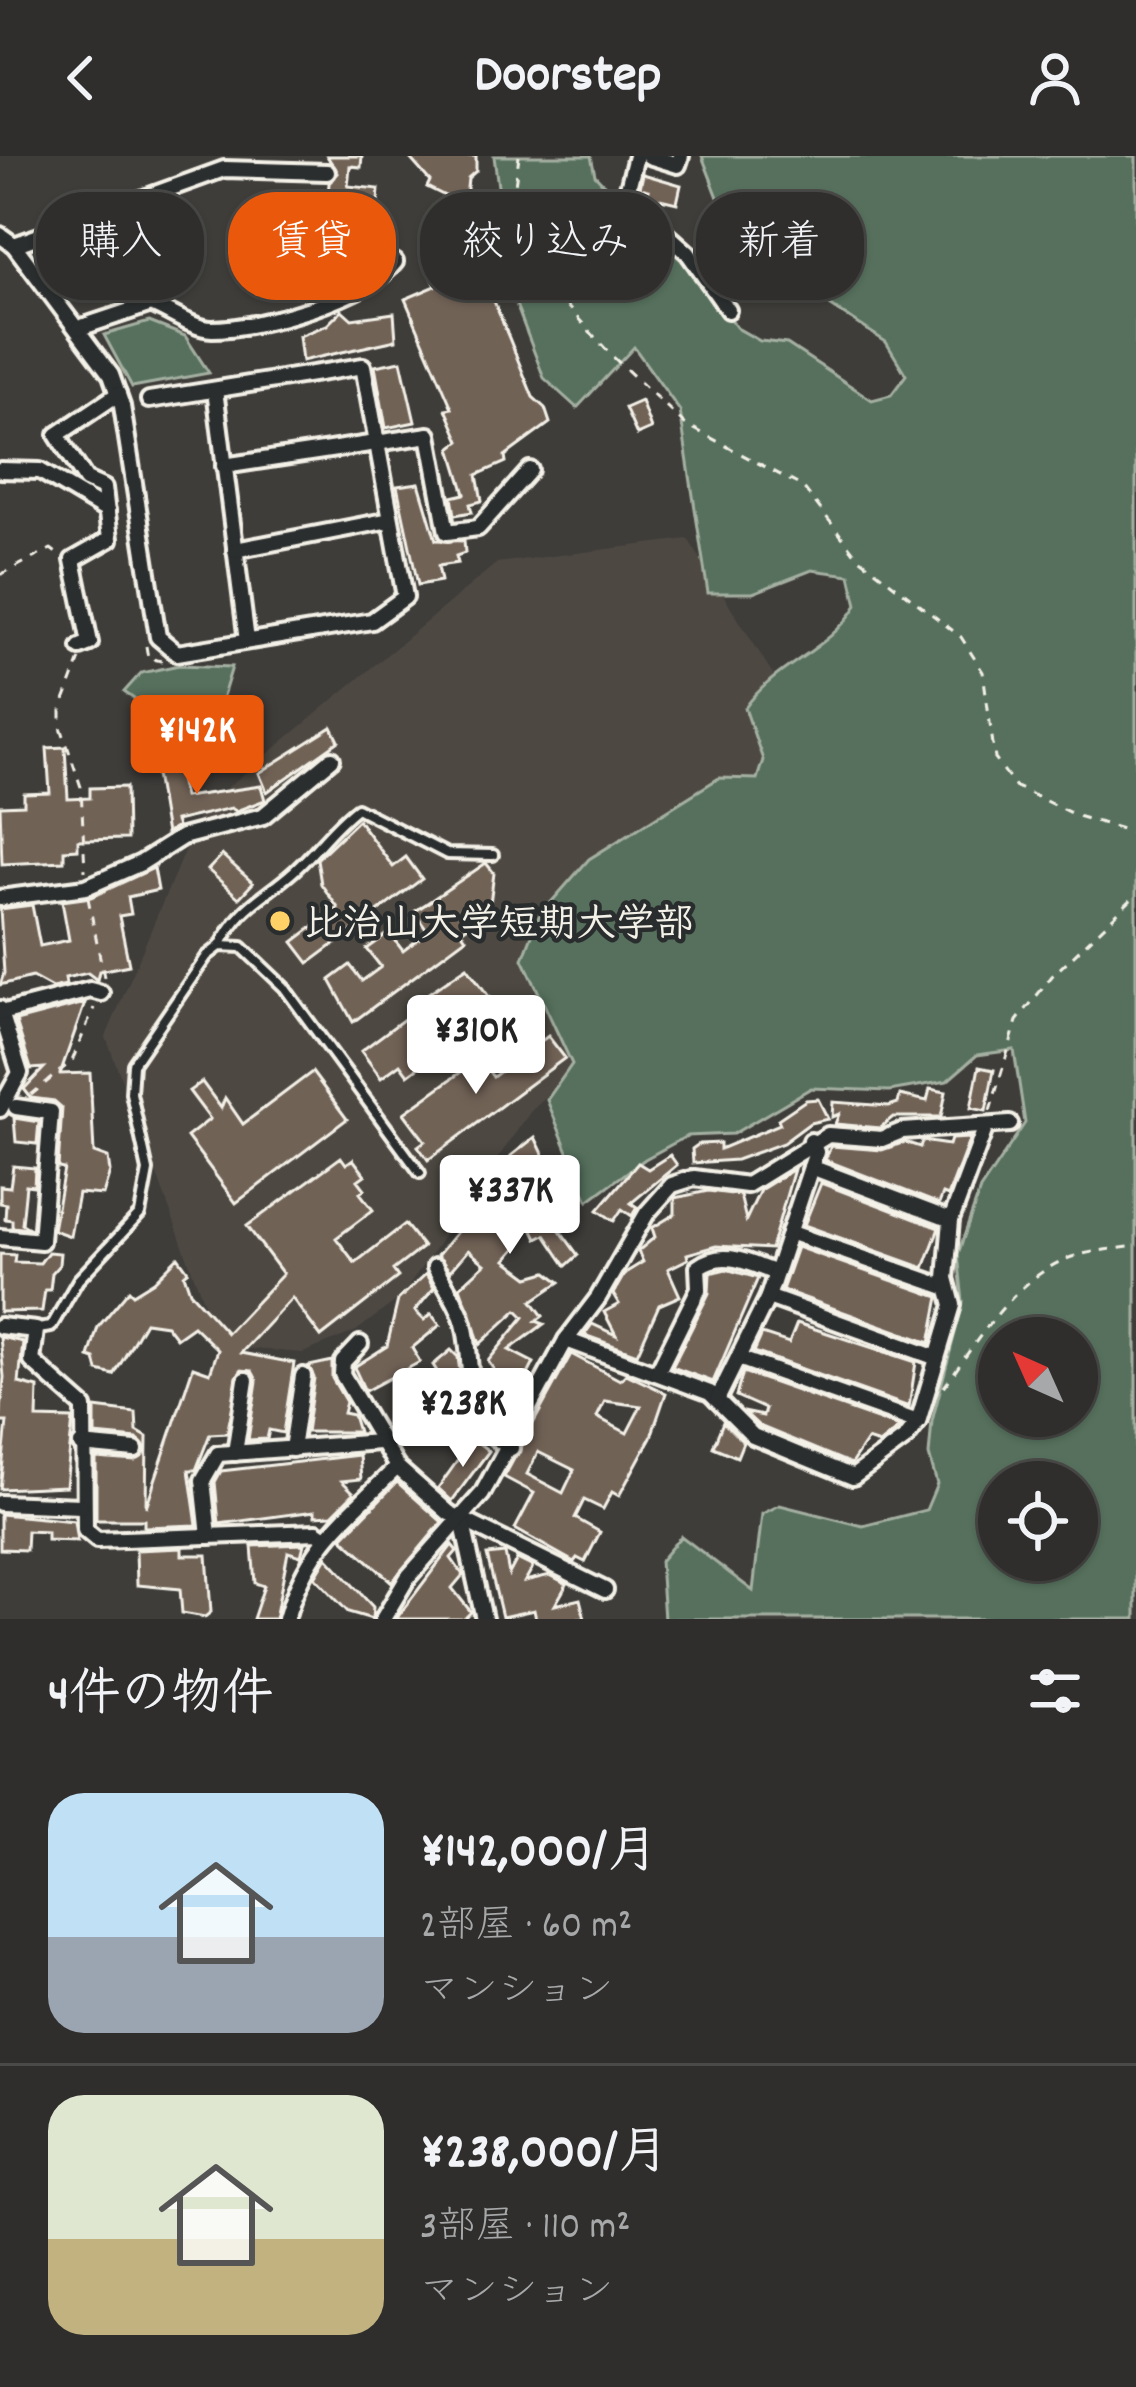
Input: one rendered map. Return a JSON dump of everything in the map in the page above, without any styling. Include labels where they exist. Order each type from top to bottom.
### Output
[{"type":"street","points":[[636,156],[628,181],[632,203],[688,254],[728,310]]},
{"type":"street","points":[[649,156],[678,165],[681,156]]},
{"type":"street","points":[[14,245],[221,162],[327,172]]},
{"type":"street","points":[[0,235],[14,245],[79,328],[118,394],[158,637],[177,652],[372,621],[405,597],[363,366],[148,400]]},
{"type":"street","points":[[79,328],[151,304],[208,329],[281,317],[327,300]]},
{"type":"street","points":[[215,390],[247,641]]},
{"type":"street","points":[[80,647],[90,643],[73,560],[110,539],[107,511],[104,488],[86,480],[57,435],[118,394]]},
{"type":"street","points":[[224,466],[429,435],[447,532],[478,528],[530,470]]},
{"type":"street","points":[[0,470],[40,471],[107,511]]},
{"type":"street","points":[[236,550],[390,520]]},
{"type":"street","points":[[0,898],[86,887],[141,863],[182,837],[262,816],[332,759]]},
{"type":"street","points":[[0,1237],[41,1241],[51,1112],[8,1108],[20,1073],[1,1011],[90,990],[101,993]]},
{"type":"street","points":[[383,1619],[408,1577],[462,1520],[511,1448],[566,1340],[598,1298],[646,1213],[672,1185],[694,1178],[747,1185],[811,1141],[828,1135],[882,1139],[902,1131],[1010,1124]]},
{"type":"street","points":[[566,1340],[717,1400],[753,1436],[853,1477],[906,1438],[918,1422],[952,1305],[948,1288],[951,1220],[986,1126]]},
{"type":"street","points":[[717,1400],[741,1360],[768,1297],[816,1152],[811,1141]]},
{"type":"street","points":[[811,1167],[951,1220]]},
{"type":"street","points":[[789,1232],[948,1288]]},
{"type":"street","points":[[657,1373],[699,1288],[698,1267],[712,1257],[732,1257],[776,1273]]},
{"type":"street","points":[[435,1267],[465,1324],[476,1412],[487,1436],[511,1448]]},
{"type":"street","points":[[768,1297],[937,1358]]},
{"type":"street","points":[[0,1326],[36,1330],[32,1360],[83,1407],[81,1506],[86,1530],[97,1540],[317,1532],[326,1538]]},
{"type":"street","points":[[361,1344],[343,1362],[342,1374],[397,1467],[462,1520],[605,1590]]},
{"type":"street","points":[[741,1360],[918,1422]]},
{"type":"street","points":[[292,1448],[303,1376]]},
{"type":"street","points":[[235,1453],[246,1380]]},
{"type":"street","points":[[209,1536],[203,1480],[218,1454],[380,1442]]},
{"type":"street","points":[[82,1445],[135,1450]]},
{"type":"street","points":[[286,1619],[298,1574],[326,1538],[397,1467]]},
{"type":"street","points":[[0,1503],[81,1506]]},
{"type":"street","points":[[462,1520],[482,1618]]},
{"type":"lane","points":[[36,1330],[51,1327],[78,1280],[140,1214],[148,1171],[131,1093],[133,1064],[250,901],[294,871],[328,831],[357,808],[447,854],[493,855]]},
{"type":"lane","points":[[220,946],[242,947],[284,987],[420,1173]]},
{"type":"path","points":[[519,156],[514,185],[522,235],[539,275],[612,356],[685,424],[803,487],[857,556],[961,637],[983,672],[995,759],[1016,787],[1077,816],[1136,833]]},
{"type":"path","points":[[0,575],[50,549],[60,556]]},
{"type":"path","points":[[8,1108],[72,1061],[105,983],[86,887],[81,787],[61,727],[80,647]]},
{"type":"path","points":[[986,1126],[1017,1021],[1052,976],[1136,895]]},
{"type":"path","points":[[941,1391],[991,1321],[1041,1274],[1075,1256],[1136,1246]]},
{"type":"shaded area","points":[[688,539],[818,746],[588,1052],[530,1112],[401,1297],[356,1331],[303,1353],[220,1346],[106,1037],[202,809],[497,563]]},
{"type":"green space","points":[[494,156],[591,156],[595,175],[611,192],[499,192]]},
{"type":"green space","points":[[702,156],[1136,156],[1136,1619],[664,1619],[660,1561],[681,1536],[753,1591],[762,1514],[780,1505],[863,1526],[926,1510],[937,1484],[929,1455],[932,1421],[963,1302],[958,1254],[980,1190],[1025,1123],[1014,1050],[977,1055],[947,1081],[889,1091],[811,1088],[733,1134],[687,1136],[645,1159],[588,1201],[547,1100],[572,1064],[523,959],[539,916],[589,859],[719,778],[757,779],[763,760],[745,708],[771,680],[832,634],[857,605],[850,575],[812,570],[753,593],[708,593],[680,411],[634,347],[577,408],[544,378],[514,300],[672,300],[672,252],[696,275],[696,300],[715,300],[737,328],[760,341],[787,344],[872,400],[891,395],[906,375],[886,342],[822,300],[864,300],[864,192],[716,192]]},
{"type":"green space","points":[[149,322],[185,336],[209,373],[132,387],[104,335]]},
{"type":"green space","points":[[179,665],[232,667],[220,706],[184,705],[166,721],[124,692],[141,673]]},
{"type":"building","points":[[327,156],[362,156],[361,167],[350,166],[348,186],[379,192],[328,192],[338,173]]},
{"type":"building","points":[[408,156],[476,156],[476,171],[468,178],[467,192],[437,192],[427,187],[430,181]]},
{"type":"building","points":[[643,174],[681,185],[677,203],[672,202],[672,192],[640,188]]},
{"type":"building","points":[[420,293],[420,300],[494,300],[533,397],[545,408],[550,423],[505,456],[506,462],[477,475],[482,501],[470,504],[472,512],[455,515],[452,497],[465,494],[451,448],[460,441],[446,409],[452,408],[405,299]]},
{"type":"building","points":[[342,310],[352,319],[394,313],[396,340],[302,361],[299,336],[327,325]]},
{"type":"building","points":[[401,361],[415,422],[386,428],[375,366]]},
{"type":"building","points":[[641,401],[651,429],[637,435],[625,408]]},
{"type":"building","points":[[419,483],[436,540],[464,541],[465,553],[456,556],[458,563],[438,566],[441,581],[418,585],[397,486]]},
{"type":"building","points":[[332,727],[339,741],[267,792],[259,773]]},
{"type":"building","points":[[65,747],[68,799],[90,798],[90,788],[126,787],[127,839],[78,840],[78,849],[64,850],[64,861],[2,864],[0,806],[24,805],[24,794],[50,793],[47,748]]},
{"type":"building","points":[[176,760],[184,797],[261,786],[265,800],[236,811],[231,808],[175,821],[177,827],[166,834],[154,762]]},
{"type":"building","points":[[358,820],[393,867],[406,857],[422,879],[309,963],[293,942],[338,908],[321,884],[317,859]]},
{"type":"building","points":[[222,855],[253,883],[239,898],[208,870]]},
{"type":"building","points":[[486,863],[494,873],[489,911],[461,931],[466,938],[353,1022],[330,980],[350,965],[362,981],[381,967],[367,949],[389,933],[403,951],[428,932],[414,912]]},
{"type":"building","points":[[154,868],[158,890],[128,897],[131,914],[119,916],[129,965],[99,971],[97,980],[88,973],[65,978],[66,985],[52,988],[32,977],[0,985],[4,973],[0,909],[32,905],[40,946],[69,940],[62,901],[91,897]]},
{"type":"building","points":[[467,967],[498,1009],[408,1075],[400,1064],[381,1078],[361,1051],[415,1011],[411,1005]]},
{"type":"building","points":[[85,1003],[60,1074],[90,1073],[94,1153],[108,1158],[110,1172],[103,1195],[78,1193],[70,1236],[53,1230],[64,1169],[58,1168],[62,1108],[54,1101],[31,1098],[24,1089],[44,1068],[31,1069],[16,1021]]},
{"type":"building","points":[[548,1036],[565,1058],[428,1160],[418,1146],[425,1141],[404,1113],[479,1059],[493,1077]]},
{"type":"building","points":[[979,1067],[994,1070],[986,1111],[971,1108]]},
{"type":"building","points":[[312,1072],[347,1119],[236,1203],[187,1137],[210,1119],[189,1091],[202,1082],[221,1108],[225,1098],[243,1124]]},
{"type":"building","points":[[930,1089],[946,1092],[941,1117],[893,1117],[880,1128],[835,1124],[839,1114],[832,1117],[833,1102],[889,1106],[898,1103],[900,1095],[927,1101]]},
{"type":"building","points":[[818,1099],[828,1119],[810,1123],[783,1143],[736,1160],[693,1163],[692,1149],[699,1144],[720,1143],[720,1149],[780,1124],[778,1119],[806,1100]]},
{"type":"building","points":[[14,1118],[39,1122],[37,1144],[16,1142]]},
{"type":"building","points":[[535,1137],[546,1160],[541,1164],[570,1220],[557,1226],[578,1255],[566,1266],[545,1235],[537,1239],[527,1218],[503,1233],[518,1246],[506,1260],[529,1277],[547,1272],[560,1282],[532,1301],[543,1316],[536,1321],[544,1324],[509,1350],[534,1363],[515,1400],[488,1361],[524,1317],[517,1310],[480,1344],[460,1287],[485,1264],[468,1250],[450,1271],[437,1256],[474,1211],[478,1203],[472,1199],[501,1177],[511,1156]]},
{"type":"building","points":[[970,1138],[948,1196],[943,1194],[939,1204],[825,1160],[831,1146],[882,1150],[905,1142],[920,1147],[922,1141],[949,1145],[951,1139]]},
{"type":"building","points":[[670,1155],[677,1165],[631,1203],[637,1207],[632,1216],[622,1209],[614,1221],[598,1210],[638,1163],[648,1169]]},
{"type":"building","points":[[341,1157],[346,1164],[353,1159],[365,1175],[358,1180],[365,1189],[360,1193],[373,1210],[336,1238],[355,1263],[405,1224],[423,1247],[393,1270],[398,1277],[321,1337],[292,1298],[241,1353],[294,1363],[283,1433],[269,1430],[267,1439],[248,1440],[257,1381],[252,1371],[241,1370],[227,1433],[210,1434],[196,1470],[189,1470],[197,1525],[144,1527],[144,1520],[96,1520],[96,1458],[135,1461],[146,1450],[137,1439],[95,1435],[95,1408],[136,1413],[137,1431],[147,1437],[146,1507],[193,1367],[210,1373],[218,1350],[193,1326],[176,1338],[166,1325],[145,1322],[114,1375],[98,1371],[95,1359],[89,1357],[98,1327],[129,1290],[133,1294],[154,1281],[178,1257],[188,1271],[184,1274],[190,1292],[227,1333],[283,1274],[247,1226]]},
{"type":"building","points":[[13,1166],[35,1168],[34,1186],[26,1185],[22,1224],[31,1229],[12,1227],[12,1220],[5,1219],[6,1204],[0,1203],[0,1186],[10,1187]]},
{"type":"building","points":[[794,1169],[771,1249],[716,1246],[687,1254],[688,1259],[668,1269],[680,1296],[659,1305],[637,1354],[584,1335],[592,1324],[616,1335],[604,1312],[619,1304],[613,1294],[625,1273],[643,1262],[638,1251],[655,1237],[652,1228],[675,1214],[675,1198],[708,1191],[740,1195],[746,1220],[760,1190]]},
{"type":"building","points":[[821,1183],[939,1228],[924,1268],[804,1225]]},
{"type":"building","points":[[797,1247],[939,1297],[930,1343],[782,1290]]},
{"type":"building","points":[[48,1252],[60,1253],[59,1265],[52,1273],[50,1290],[45,1290],[42,1311],[0,1312],[0,1254],[15,1255],[14,1262],[40,1263]]},
{"type":"building","points":[[726,1269],[758,1278],[713,1382],[672,1367],[709,1293],[710,1273]]},
{"type":"building","points":[[426,1274],[434,1288],[415,1311],[424,1320],[431,1314],[440,1325],[412,1348],[420,1362],[365,1391],[354,1367],[387,1346],[398,1300]]},
{"type":"building","points":[[797,1323],[916,1362],[909,1407],[754,1352],[762,1334],[789,1343]]},
{"type":"building","points":[[0,1337],[23,1342],[19,1383],[38,1388],[37,1418],[73,1419],[66,1486],[0,1489],[7,1422],[0,1422],[4,1377]]},
{"type":"building","points":[[451,1350],[458,1357],[464,1404],[453,1406],[433,1365]]},
{"type":"building","points":[[571,1354],[620,1380],[626,1374],[666,1393],[651,1437],[619,1496],[612,1492],[603,1509],[584,1500],[575,1518],[600,1532],[585,1562],[577,1558],[574,1562],[515,1529],[534,1493],[504,1477]],"holes":[[[605,1401],[641,1406],[627,1433],[597,1417]],[[538,1452],[574,1470],[563,1493],[527,1474]]]},
{"type":"building","points":[[332,1361],[332,1378],[346,1402],[343,1413],[353,1415],[358,1432],[306,1432],[314,1378],[309,1366]]},
{"type":"building","points":[[743,1372],[900,1427],[879,1444],[867,1440],[851,1464],[759,1426],[744,1412],[763,1416],[765,1409],[736,1396]]},
{"type":"building","points":[[723,1422],[743,1442],[737,1457],[713,1447]]},
{"type":"building","points":[[473,1439],[489,1451],[452,1501],[438,1488]]},
{"type":"building","points":[[359,1455],[361,1479],[342,1481],[354,1493],[332,1515],[315,1516],[315,1511],[219,1524],[215,1482],[221,1471]]},
{"type":"building","points":[[397,1482],[442,1522],[392,1582],[342,1538]]},
{"type":"building","points":[[0,1514],[74,1521],[77,1541],[47,1540],[47,1532],[27,1531],[26,1550],[0,1549]]},
{"type":"building","points":[[304,1544],[301,1556],[288,1552],[275,1619],[253,1619],[264,1586],[255,1583],[252,1546]]},
{"type":"building","points":[[452,1545],[457,1551],[451,1558],[463,1575],[452,1588],[471,1612],[464,1619],[396,1619]]},
{"type":"building","points":[[182,1548],[182,1555],[207,1555],[211,1612],[205,1617],[182,1613],[180,1589],[137,1585],[136,1550]]},
{"type":"building","points":[[505,1553],[509,1574],[517,1559],[533,1567],[525,1581],[550,1575],[567,1584],[555,1605],[580,1599],[585,1619],[536,1619],[534,1610],[502,1617],[487,1555]]},
{"type":"building","points":[[327,1557],[373,1607],[372,1619],[348,1612],[315,1577]]},
{"type":"place","name":"比治山大学短期大学部","points":[[280,921]]}]
